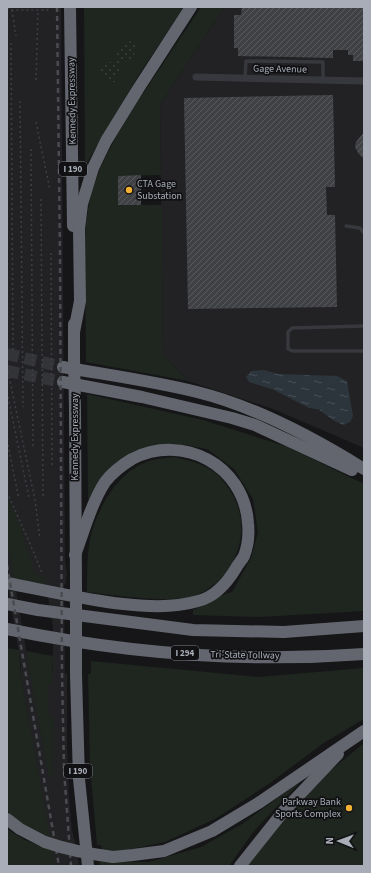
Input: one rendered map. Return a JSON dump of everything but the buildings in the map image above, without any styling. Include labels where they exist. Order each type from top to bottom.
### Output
[{"type":"highway","name":"Kennedy Expressway","points":[[70,7],[75,410],[76,675],[79,779],[88,866]]},
{"type":"highway","points":[[74,332],[80,301],[79,229],[82,204],[93,168],[106,141],[191,7]]},
{"type":"highway","points":[[63,367],[198,392],[242,406],[271,418],[364,469]]},
{"type":"highway","points":[[63,382],[142,397],[255,425],[364,476]]},
{"type":"highway","points":[[7,583],[83,599],[144,606],[169,607],[199,601],[212,595],[225,584],[244,555],[249,534],[247,512],[239,492],[230,477],[219,466],[204,457],[176,449],[150,452],[125,463],[105,482],[90,513],[75,555]]},
{"type":"highway","points":[[7,604],[38,610],[193,630],[284,632],[364,626]]},
{"type":"highway","name":"Tri-State Tollway","points":[[7,629],[104,645],[194,654],[268,656],[334,656],[364,654]]},
{"type":"highway","points":[[7,819],[20,829],[45,842],[65,849],[113,856],[133,855],[164,850],[212,831],[260,802],[360,733]]},
{"type":"highway","points":[[240,866],[282,812],[360,733]]},
{"type":"street","name":"Gage Avenue","points":[[196,77],[364,81]]},
{"type":"lane","points":[[245,78],[246,60],[323,62],[323,80]]},
{"type":"lane","points":[[346,226],[360,228],[364,233]]},
{"type":"lane","points":[[364,326],[292,328],[288,332],[288,349],[293,352],[364,351]]},
{"type":"path","points":[[9,7],[11,10],[16,36]]},
{"type":"path","points":[[11,10],[49,10],[49,7]]},
{"type":"path","points":[[36,80],[38,10]]},
{"type":"path","points":[[11,43],[13,353]]},
{"type":"path","points":[[20,101],[23,407]]},
{"type":"path","points":[[36,122],[50,190]]},
{"type":"path","points":[[31,150],[33,446]]},
{"type":"path","points":[[41,199],[43,496]]},
{"type":"path","points":[[51,253],[52,467]]},
{"type":"path","points":[[7,367],[35,500],[40,539]]},
{"type":"path","points":[[7,392],[29,498]]},
{"type":"path","points":[[7,440],[20,500]]},
{"type":"path","points":[[7,492],[42,573]]},
{"type":"shaded area","points":[[7,7],[61,7],[65,559],[67,573],[66,583],[64,585],[65,674],[67,673],[69,796],[72,830],[79,866],[54,866],[21,677],[21,666],[7,582]],"holes":[[[14,579],[46,585],[53,627],[53,672],[29,667]]]},
{"type":"shaded area","points":[[84,7],[184,7],[140,73],[85,166]]},
{"type":"shaded area","points":[[201,7],[224,7],[160,105],[161,175],[118,176],[118,205],[162,205],[163,354],[188,381],[86,362],[85,244],[86,221],[91,194],[100,168],[115,139],[138,101]]},
{"type":"shaded area","points":[[224,7],[364,7],[364,448],[273,409],[188,381],[163,354],[160,105]]},
{"type":"shaded area","points":[[132,41],[137,49],[132,58],[122,64],[115,82],[107,82],[101,76],[101,67],[116,59],[120,47]]},
{"type":"shaded area","points":[[87,394],[203,420],[288,447],[364,484],[364,611],[260,617],[193,615],[193,610],[232,592],[251,558],[258,532],[253,499],[234,469],[207,449],[186,445],[166,444],[100,483],[88,500]]},
{"type":"shaded area","points":[[173,457],[197,463],[213,471],[224,482],[236,500],[240,515],[241,531],[239,546],[233,561],[225,574],[213,585],[199,594],[175,599],[128,597],[87,592],[90,539],[97,516],[109,494],[126,475],[135,468],[149,461]]},
{"type":"shaded area","points":[[7,495],[23,532],[24,541],[31,558],[33,573],[44,577],[46,585],[14,579],[7,540]]},
{"type":"shaded area","points":[[7,648],[19,650],[21,677],[50,837],[22,823],[7,811]]},
{"type":"shaded area","points":[[26,651],[53,656],[52,684],[48,685],[49,717],[54,718],[52,777],[49,778]]},
{"type":"shaded area","points":[[91,661],[258,677],[364,668],[364,719],[325,742],[270,783],[215,819],[165,842],[127,850],[102,850],[101,845],[97,845],[90,765],[88,674],[91,674]]},
{"type":"shaded area","points":[[364,743],[364,866],[247,866],[272,831],[318,781]]},
{"type":"shaded area","points":[[302,780],[254,831],[229,866],[100,866],[99,861],[149,862],[201,847],[242,824]]},
{"type":"shaded area","points":[[7,829],[25,840],[52,850],[54,866],[7,866]]},
{"type":"water","points":[[264,370],[278,374],[337,376],[347,381],[353,416],[350,422],[343,425],[318,409],[309,408],[274,390],[249,382],[246,377],[251,371]]},
{"type":"tunnel","points":[[7,354],[63,367]]},
{"type":"tunnel","points":[[7,371],[63,382]]},
{"type":"railway","points":[[57,7],[62,673],[64,770],[71,866]]},
{"type":"railway","points":[[7,565],[59,866]]},
{"type":"place","name":"CTA Gage Substation","points":[[129,190]]},
{"type":"place","name":"Parkway Bank Sports Complex","points":[[349,808]]}]
